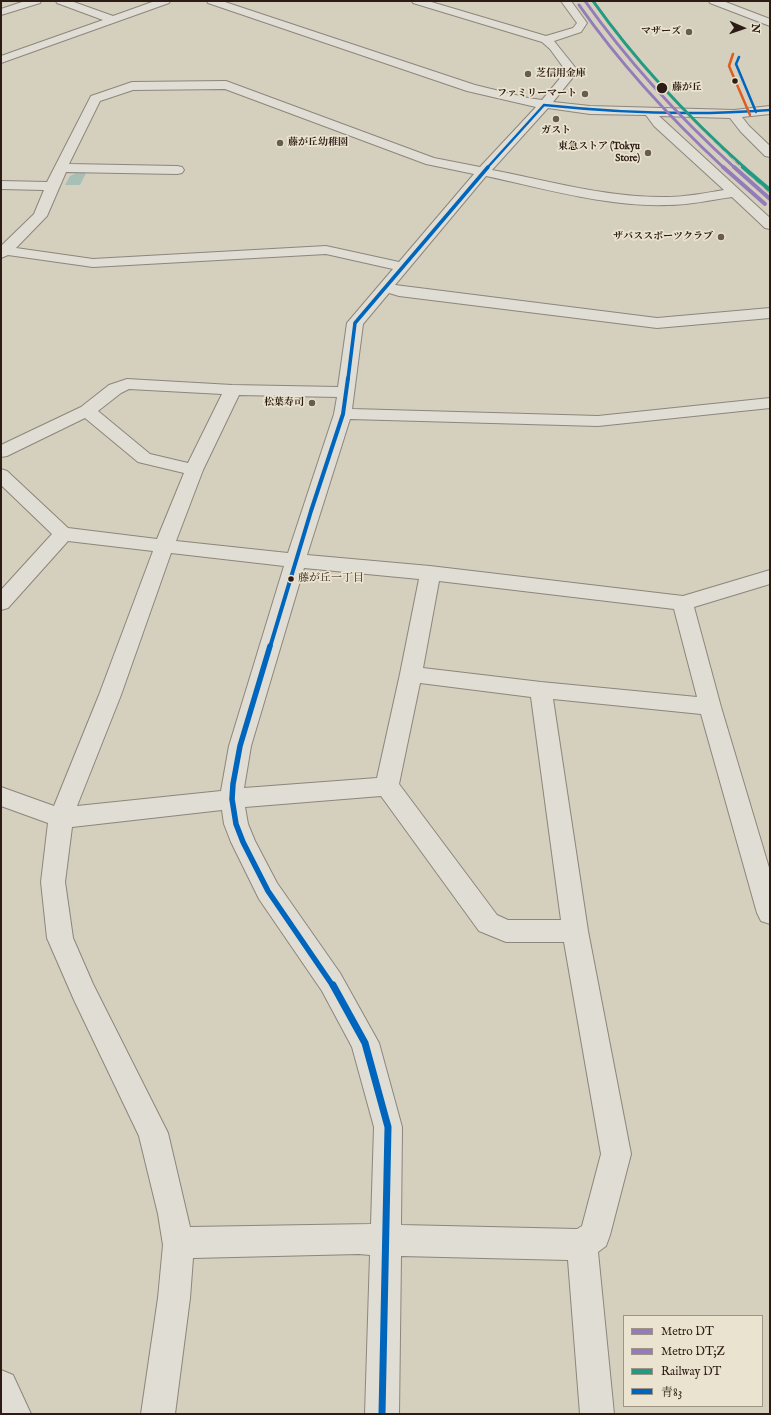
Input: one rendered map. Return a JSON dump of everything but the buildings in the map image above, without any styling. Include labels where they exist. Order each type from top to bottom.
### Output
[{"type":"street","points":[[1,12],[36,1]]},
{"type":"street","points":[[61,1],[114,20]]},
{"type":"street","points":[[1,60],[165,1]]},
{"type":"street","points":[[212,1],[471,88],[544,105],[590,110],[734,114],[770,110]]},
{"type":"street","points":[[382,1414],[388,1127],[365,1043],[331,982],[268,891],[243,842],[236,824],[232,799],[240,746],[345,403],[355,323],[483,172],[544,105],[572,71],[554,47],[546,40],[417,1]]},
{"type":"street","points":[[440,8],[457,1]]},
{"type":"street","points":[[546,40],[577,30],[582,23],[566,1]]},
{"type":"street","points":[[714,1],[770,23]]},
{"type":"street","points":[[2,252],[40,216],[52,186],[95,99],[132,86],[226,85],[431,161],[622,199],[676,201],[735,193]]},
{"type":"street","points":[[650,112],[658,123],[770,226]]},
{"type":"street","points":[[734,114],[745,129],[770,153]]},
{"type":"street","points":[[61,168],[177,170]]},
{"type":"street","points":[[1,185],[52,186]]},
{"type":"street","points":[[2,252],[93,263],[326,250],[404,267]]},
{"type":"street","points":[[386,287],[399,291],[657,323],[770,313]]},
{"type":"street","points":[[1,452],[87,411],[115,389],[127,384],[232,390],[345,403],[598,421],[768,408]]},
{"type":"street","points":[[158,1414],[174,1298],[178,1245],[173,1214],[153,1132],[83,991],[60,938],[53,882],[62,818],[110,695],[164,546],[194,470],[228,402],[232,390]]},
{"type":"street","points":[[87,411],[144,458],[194,470]]},
{"type":"street","points":[[1,475],[63,534],[164,546],[430,573],[683,602],[770,577]]},
{"type":"street","points":[[1,603],[63,534]]},
{"type":"street","points":[[430,573],[411,674],[387,786],[488,923],[506,931],[575,931]]},
{"type":"street","points":[[683,602],[710,707],[770,914]]},
{"type":"street","points":[[411,674],[541,690],[710,707]]},
{"type":"street","points":[[178,1245],[195,1242],[359,1239],[582,1245],[594,1235],[616,1154],[575,931],[541,690]]},
{"type":"street","points":[[4,802],[62,818],[232,799],[387,786]]},
{"type":"street","points":[[582,1245],[597,1414]]},
{"type":"street","points":[[1,1387],[14,1414]]},
{"type":"shaded area","points":[[76,173],[86,173],[80,185],[65,185],[70,176]]},
{"type":"railway","points":[[593,1],[645,67],[702,129],[743,168]]},
{"type":"railway","points":[[742,167],[770,192]]},
{"type":"metro line","name":"DT","points":[[585,1],[605,29],[648,82],[694,130],[770,199]]},
{"type":"metro line","name":"DT;Z","points":[[579,5],[599,34],[642,87],[689,135],[765,204]]},
{"type":"rail line","name":"DT","points":[[593,1],[632,53],[675,102],[721,147],[770,190]]},
{"type":"transit line","points":[[733,54],[729,66],[750,115]]},
{"type":"transit line","name":"青83","points":[[739,57],[736,64],[756,112]]},
{"type":"transit line","name":"青83","points":[[544,105],[657,114],[713,114],[770,110]]},
{"type":"transit line","name":"青83","points":[[382,1414],[388,1127],[365,1043],[331,982],[268,891],[243,842],[236,824],[232,799],[233,784],[240,746],[311,511],[343,414],[355,323],[483,172],[544,105]]},
{"type":"place","name":"マザーズ","points":[[689,32]]},
{"type":"place","name":"芝信用金庫","points":[[528,74]]},
{"type":"place","name":"藤が丘","points":[[662,88]]},
{"type":"place","name":"ファミリーマート","points":[[585,94]]},
{"type":"place","name":"ガスト","points":[[556,119]]},
{"type":"place","name":"藤が丘幼稚園","points":[[280,143]]},
{"type":"place","name":"東急ストア (Tokyu Store)","points":[[648,153]]},
{"type":"place","name":"ザバススポーツクラブ","points":[[721,237]]},
{"type":"place","name":"松葉寿司","points":[[312,403]]},
{"type":"place","name":"藤が丘一丁目","points":[[291,579]]}]
